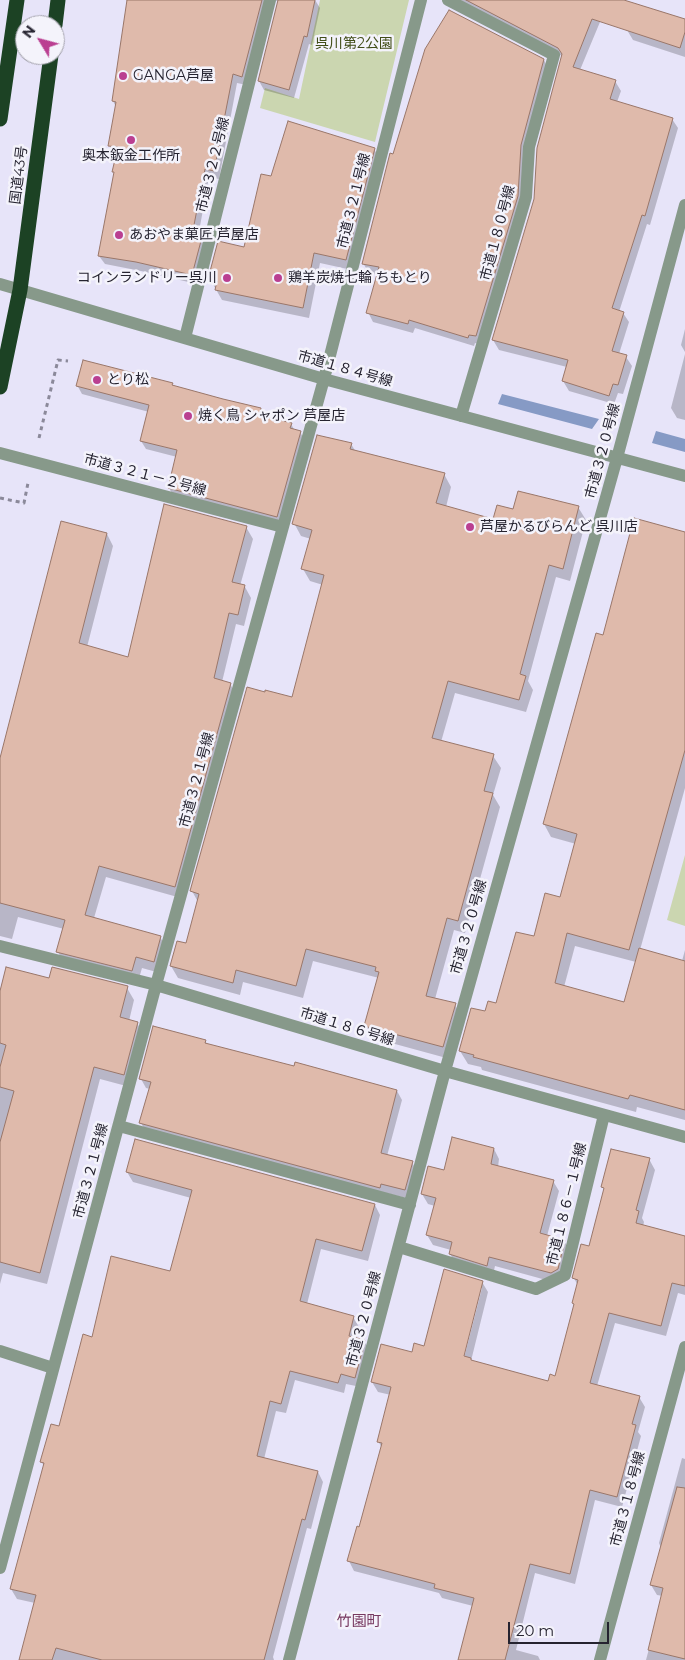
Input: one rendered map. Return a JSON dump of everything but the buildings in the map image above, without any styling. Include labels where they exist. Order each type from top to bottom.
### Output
[{"type":"highway","points":[[0,119],[17,0]]},
{"type":"highway","points":[[56,15],[58,0]]},
{"type":"highway","name":"国道43号","points":[[0,387],[20,290],[50,65]]},
{"type":"street","name":"市道３２２号線","points":[[185,338],[270,0]]},
{"type":"street","name":"市道３２１号線","points":[[0,1568],[156,985],[324,379],[421,0]]},
{"type":"street","name":"市道１８０号線","points":[[448,0],[554,55],[529,147],[526,197],[460,416]]},
{"type":"street","name":"市道３２０号線","points":[[289,1660],[445,1072],[617,458],[685,204]]},
{"type":"street","name":"市道１８４号線","points":[[0,284],[324,379],[685,476]]},
{"type":"street","name":"市道３２１－２号線","points":[[0,453],[283,527]]},
{"type":"street","name":"市道１８６号線","points":[[0,946],[156,985],[445,1072],[685,1137]]},
{"type":"street","name":"市道１８６－１号線","points":[[399,1247],[536,1289],[565,1275],[604,1115]]},
{"type":"street","points":[[119,1126],[410,1205]]},
{"type":"street","name":"市道３１８号線","points":[[600,1660],[685,1347]]},
{"type":"street","points":[[0,1351],[53,1368]]},
{"type":"path","points":[[58,360],[68,361]]},
{"type":"green space","name":"呉川第2公園","points":[[320,0],[409,0],[375,142],[260,108],[265,88],[299,99]]},
{"type":"green space","points":[[685,855],[685,926],[667,920]]},
{"type":"water","points":[[502,394],[599,419],[592,429],[498,404]]},
{"type":"water","points":[[656,431],[685,439],[685,452],[652,443]]},
{"type":"place","name":"GANGA芦屋","points":[[123,76]]},
{"type":"place","name":"奥本鈑金工作所","points":[[131,140]]},
{"type":"place","name":"あおやま菓匠 芦屋店","points":[[119,235]]},
{"type":"place","name":"コインランドリー呉川","points":[[227,278]]},
{"type":"place","name":"鶏羊炭焼七輪 ちもとり","points":[[278,278]]},
{"type":"place","name":"とり松","points":[[97,380]]},
{"type":"place","name":"焼く鳥 シャポン 芦屋店","points":[[188,416]]},
{"type":"place","name":"芦屋かるびらんど 呉川店","points":[[470,527]]},
{"type":"district","name":"竹園町","points":[[359,1622]]}]
